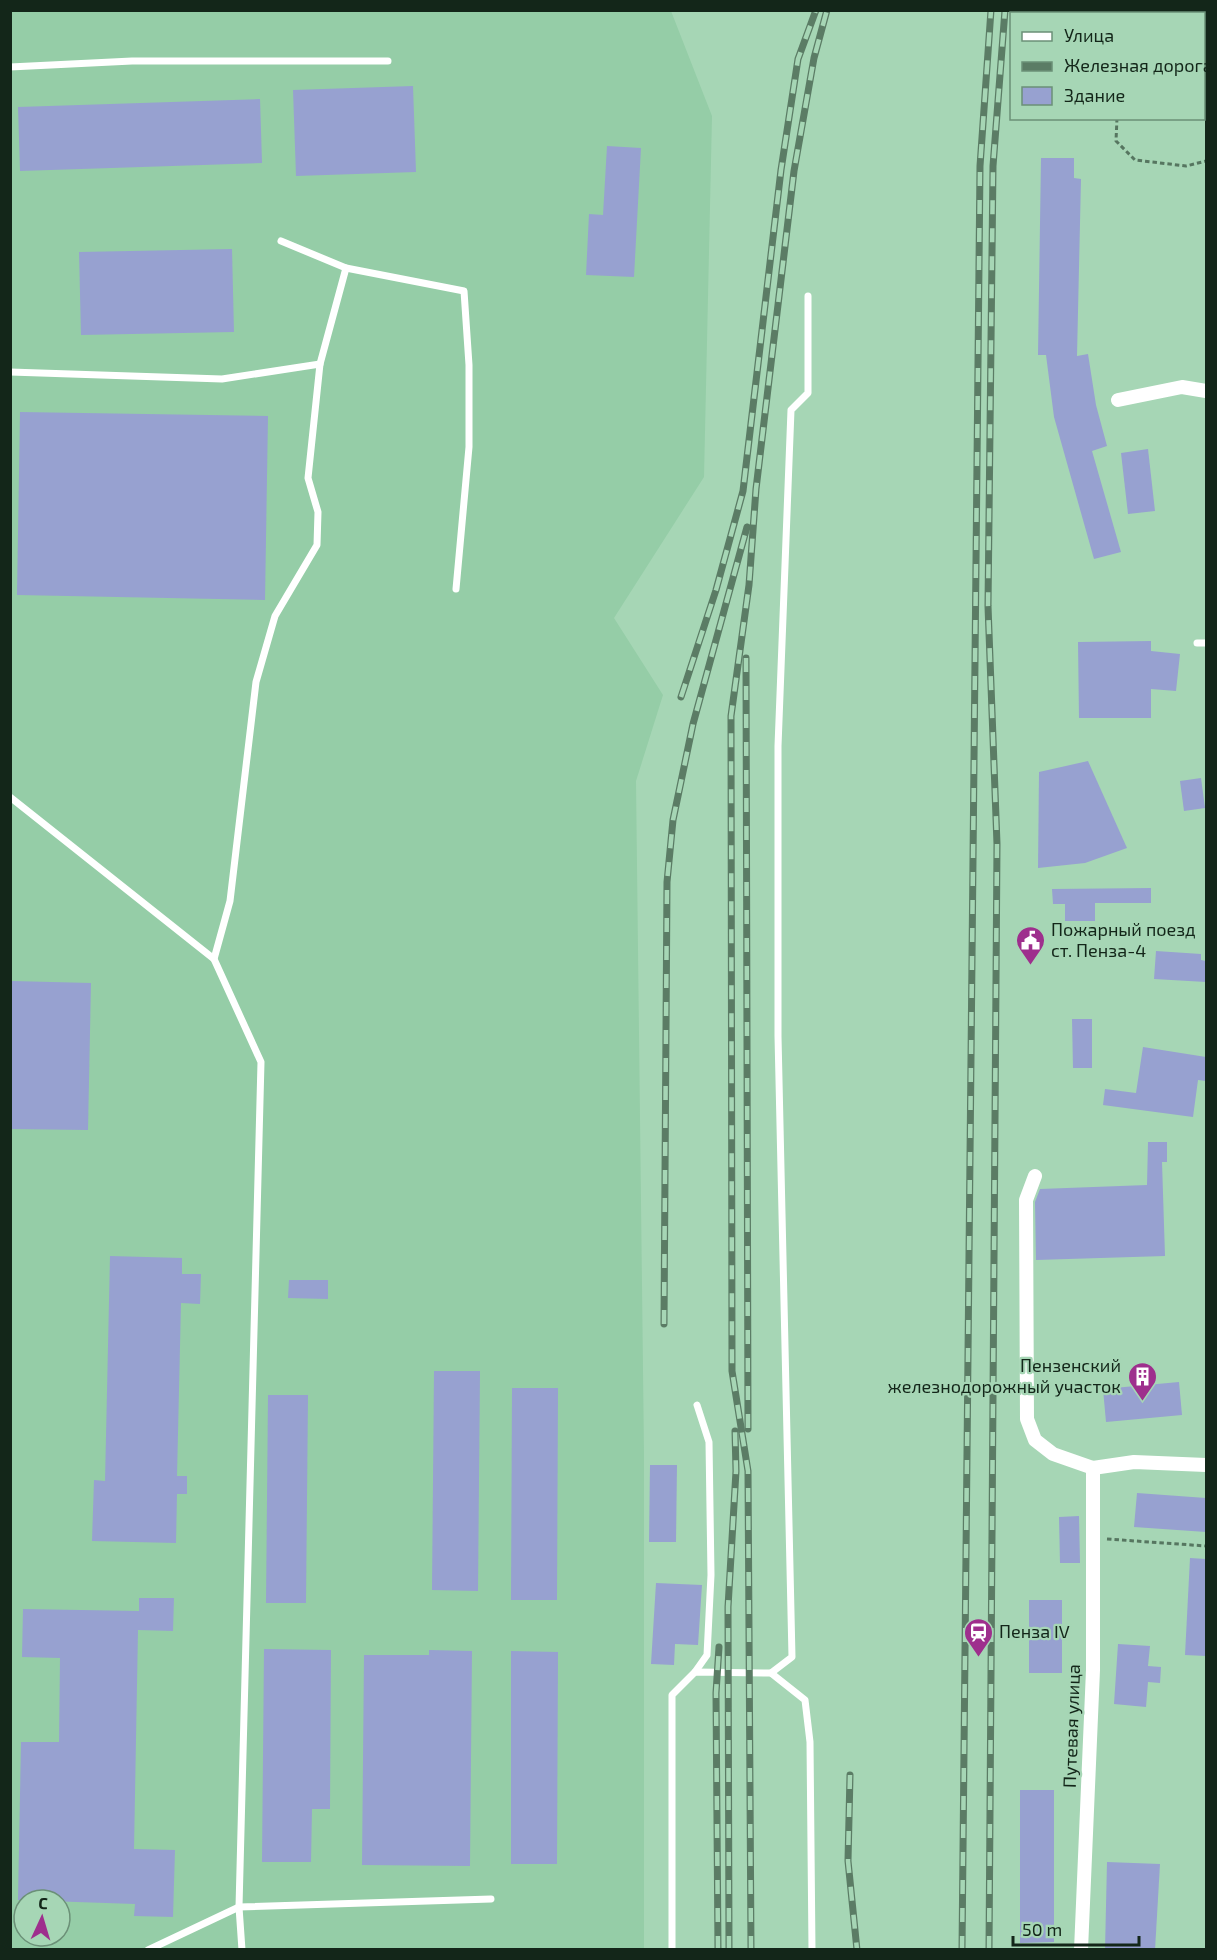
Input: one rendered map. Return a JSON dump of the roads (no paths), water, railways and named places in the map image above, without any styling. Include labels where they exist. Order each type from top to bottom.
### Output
[{"type":"street","points":[[1118,400],[1182,387],[1206,391]]},
{"type":"street","points":[[1035,1176],[1026,1200],[1027,1419],[1035,1440],[1053,1454],[1093,1468],[1134,1462],[1206,1465]]},
{"type":"street","name":"Путевая улица","points":[[1081,1950],[1093,1670],[1093,1468]]},
{"type":"lane","points":[[10,67],[132,61],[388,61]]},
{"type":"lane","points":[[281,241],[346,268],[464,291],[469,365],[469,447],[456,589]]},
{"type":"lane","points":[[214,959],[230,902],[256,682],[275,616],[318,545],[318,512],[308,478],[320,364],[346,268]]},
{"type":"lane","points":[[695,1672],[771,1673],[792,1658],[778,1047],[778,746],[791,410],[808,393],[808,296]]},
{"type":"lane","points":[[10,372],[222,379],[320,364]]},
{"type":"lane","points":[[1197,643],[1206,643]]},
{"type":"lane","points":[[10,797],[214,959],[261,1062],[238,1907],[242,1950]]},
{"type":"lane","points":[[672,1950],[672,1695],[695,1672],[707,1655],[711,1575],[709,1442],[697,1405]]},
{"type":"lane","points":[[771,1673],[805,1700],[810,1742],[812,1950]]},
{"type":"lane","points":[[148,1950],[238,1907],[490,1899]]},
{"type":"railway","points":[[681,697],[716,590],[743,491],[781,170],[798,59],[816,10]]},
{"type":"railway","points":[[751,1950],[748,1471],[732,1371],[731,716],[749,585],[756,489],[794,171],[814,58],[827,10]]},
{"type":"railway","points":[[962,1950],[980,166],[991,10]]},
{"type":"railway","points":[[989,1950],[997,844],[988,606],[993,166],[1005,10]]},
{"type":"railway","points":[[664,1324],[667,882],[673,820],[693,724],[747,527]]},
{"type":"railway","points":[[746,658],[748,1429]]},
{"type":"railway","points":[[729,1950],[728,1607],[736,1471],[735,1431]]},
{"type":"railway","points":[[718,1950],[716,1693],[719,1647]]},
{"type":"railway","points":[[850,1775],[848,1861],[857,1950]]},
{"type":"place","name":"Пожарный поезд ст. Пенза-4","points":[[1030,966]]},
{"type":"place","name":"Пензенский железнодорожный участок","points":[[1142,1402]]},
{"type":"place","name":"Пенза IV","points":[[978,1658]]}]
